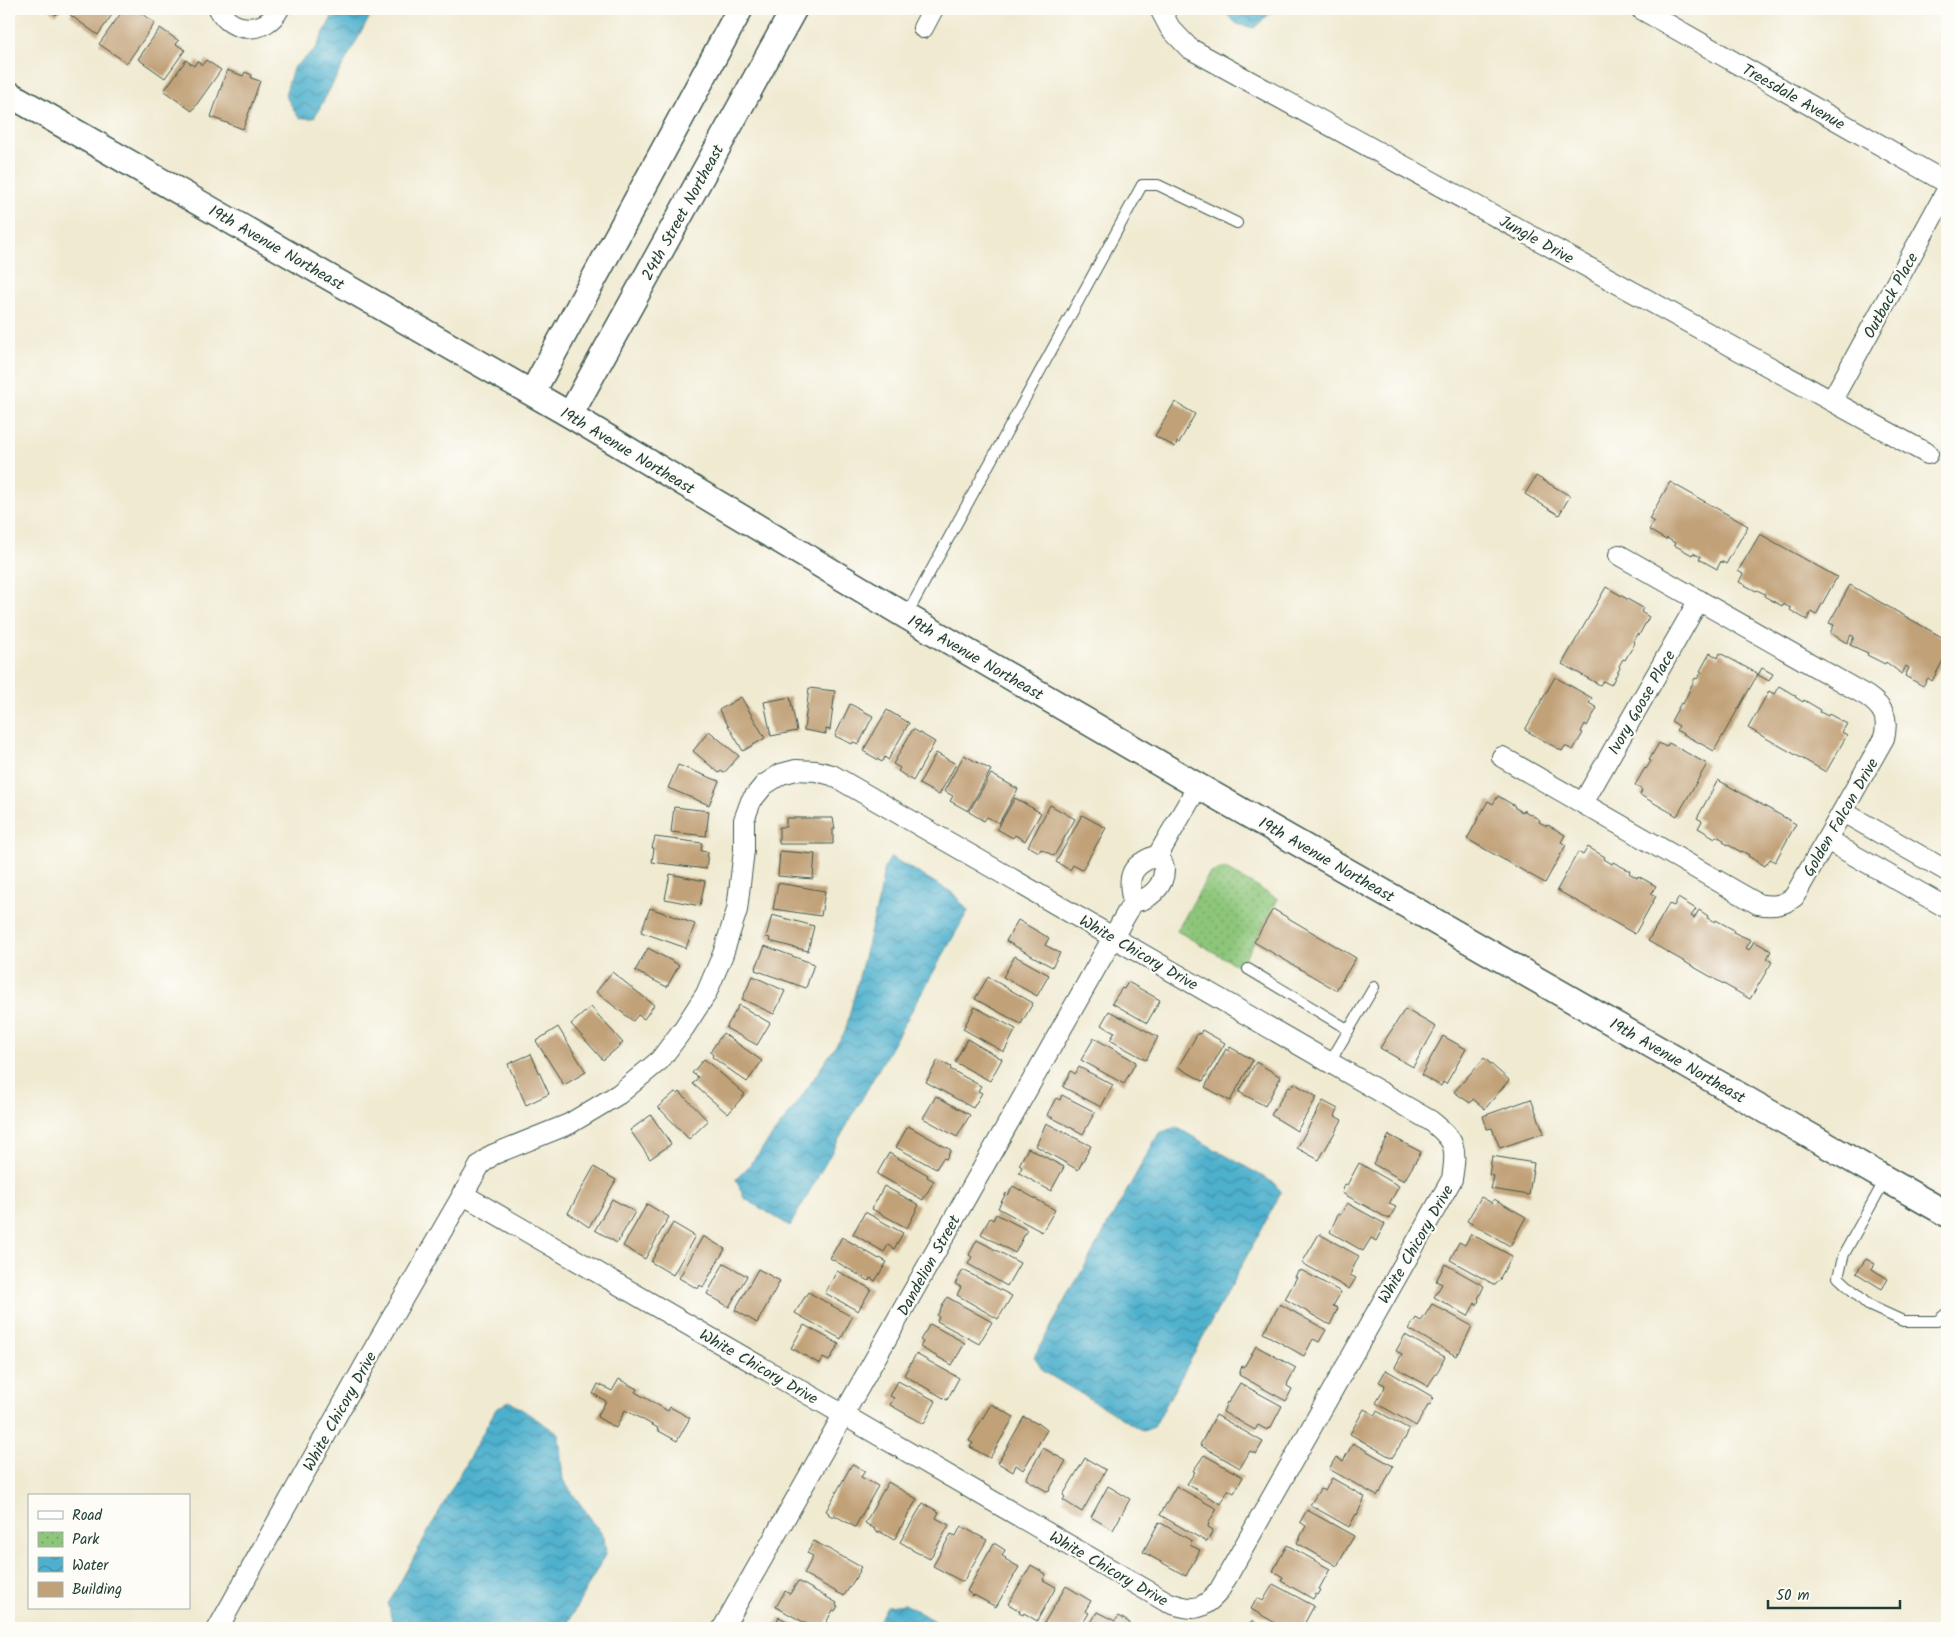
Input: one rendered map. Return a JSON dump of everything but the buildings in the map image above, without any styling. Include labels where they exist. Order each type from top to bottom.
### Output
[{"type":"street","points":[[218,9],[228,22],[248,29],[259,27],[268,22],[276,15],[279,9]]},
{"type":"street","points":[[532,393],[740,9]]},
{"type":"street","name":"24th Street Northeast","points":[[570,415],[794,9]]},
{"type":"street","points":[[923,28],[932,9]]},
{"type":"street","name":"Jungle Drive","points":[[1160,9],[1170,28],[1189,48],[1928,454]]},
{"type":"street","name":"Treesdale Avenue","points":[[1641,9],[1947,183]]},
{"type":"street","name":"19th Avenue Northeast","points":[[9,94],[570,415],[906,616],[1198,786],[1947,1214]]},
{"type":"street","name":"Outback Place","points":[[1832,400],[1947,190]]},
{"type":"street","name":"Golden Falcon Drive","points":[[1502,757],[1758,904],[1768,906],[1787,903],[1794,897],[1884,738],[1887,727],[1885,716],[1878,704],[1619,555]]},
{"type":"street","name":"Ivory Goose Place","points":[[1583,803],[1699,600]]},
{"type":"street","name":"White Chicory Drive","points":[[218,1628],[462,1194],[480,1165],[492,1155],[569,1124],[619,1094],[660,1060],[684,1028],[706,994],[723,954],[737,910],[746,813],[751,801],[764,785],[782,774],[796,770],[816,771],[832,775],[1431,1121],[1448,1135],[1456,1155],[1452,1178],[1219,1591],[1210,1601],[1201,1606],[1186,1609],[1167,1602],[462,1194]]},
{"type":"street","points":[[1158,855],[1164,868],[1162,882],[1154,893],[1142,900],[1132,902],[1129,888],[1131,876],[1137,866],[1145,859],[1158,855],[1198,786]]},
{"type":"street","points":[[1843,812],[1947,870]]},
{"type":"street","points":[[1827,840],[1947,908]]},
{"type":"street","name":"Dandelion Street","points":[[723,1628],[1132,902]]},
{"type":"lane","points":[[906,616],[1142,185],[1158,185],[1237,223]]},
{"type":"lane","points":[[1248,969],[1348,1030]]},
{"type":"lane","points":[[1330,1062],[1374,987]]},
{"type":"lane","points":[[1886,1179],[1844,1254],[1838,1277],[1868,1305],[1903,1321],[1937,1321],[1947,1313]]},
{"type":"green space","points":[[1224,868],[1278,899],[1240,967],[1177,931],[1209,874]]},
{"type":"water","points":[[336,9],[374,9],[314,118],[299,118],[285,95],[293,68],[315,50]]},
{"type":"water","points":[[1221,9],[1275,9],[1254,28],[1237,24]]},
{"type":"water","points":[[891,857],[953,893],[968,911],[790,1226],[744,1198],[736,1179],[747,1168],[796,1105],[845,1032],[880,894],[884,868]]},
{"type":"water","points":[[1176,1127],[1274,1183],[1281,1193],[1154,1427],[1143,1431],[1043,1371],[1034,1357],[1159,1133]]},
{"type":"water","points":[[509,1401],[559,1434],[563,1480],[604,1537],[606,1553],[565,1628],[404,1628],[392,1621],[388,1604],[496,1409]]},
{"type":"water","points":[[905,1604],[946,1628],[875,1628],[887,1606]]}]
